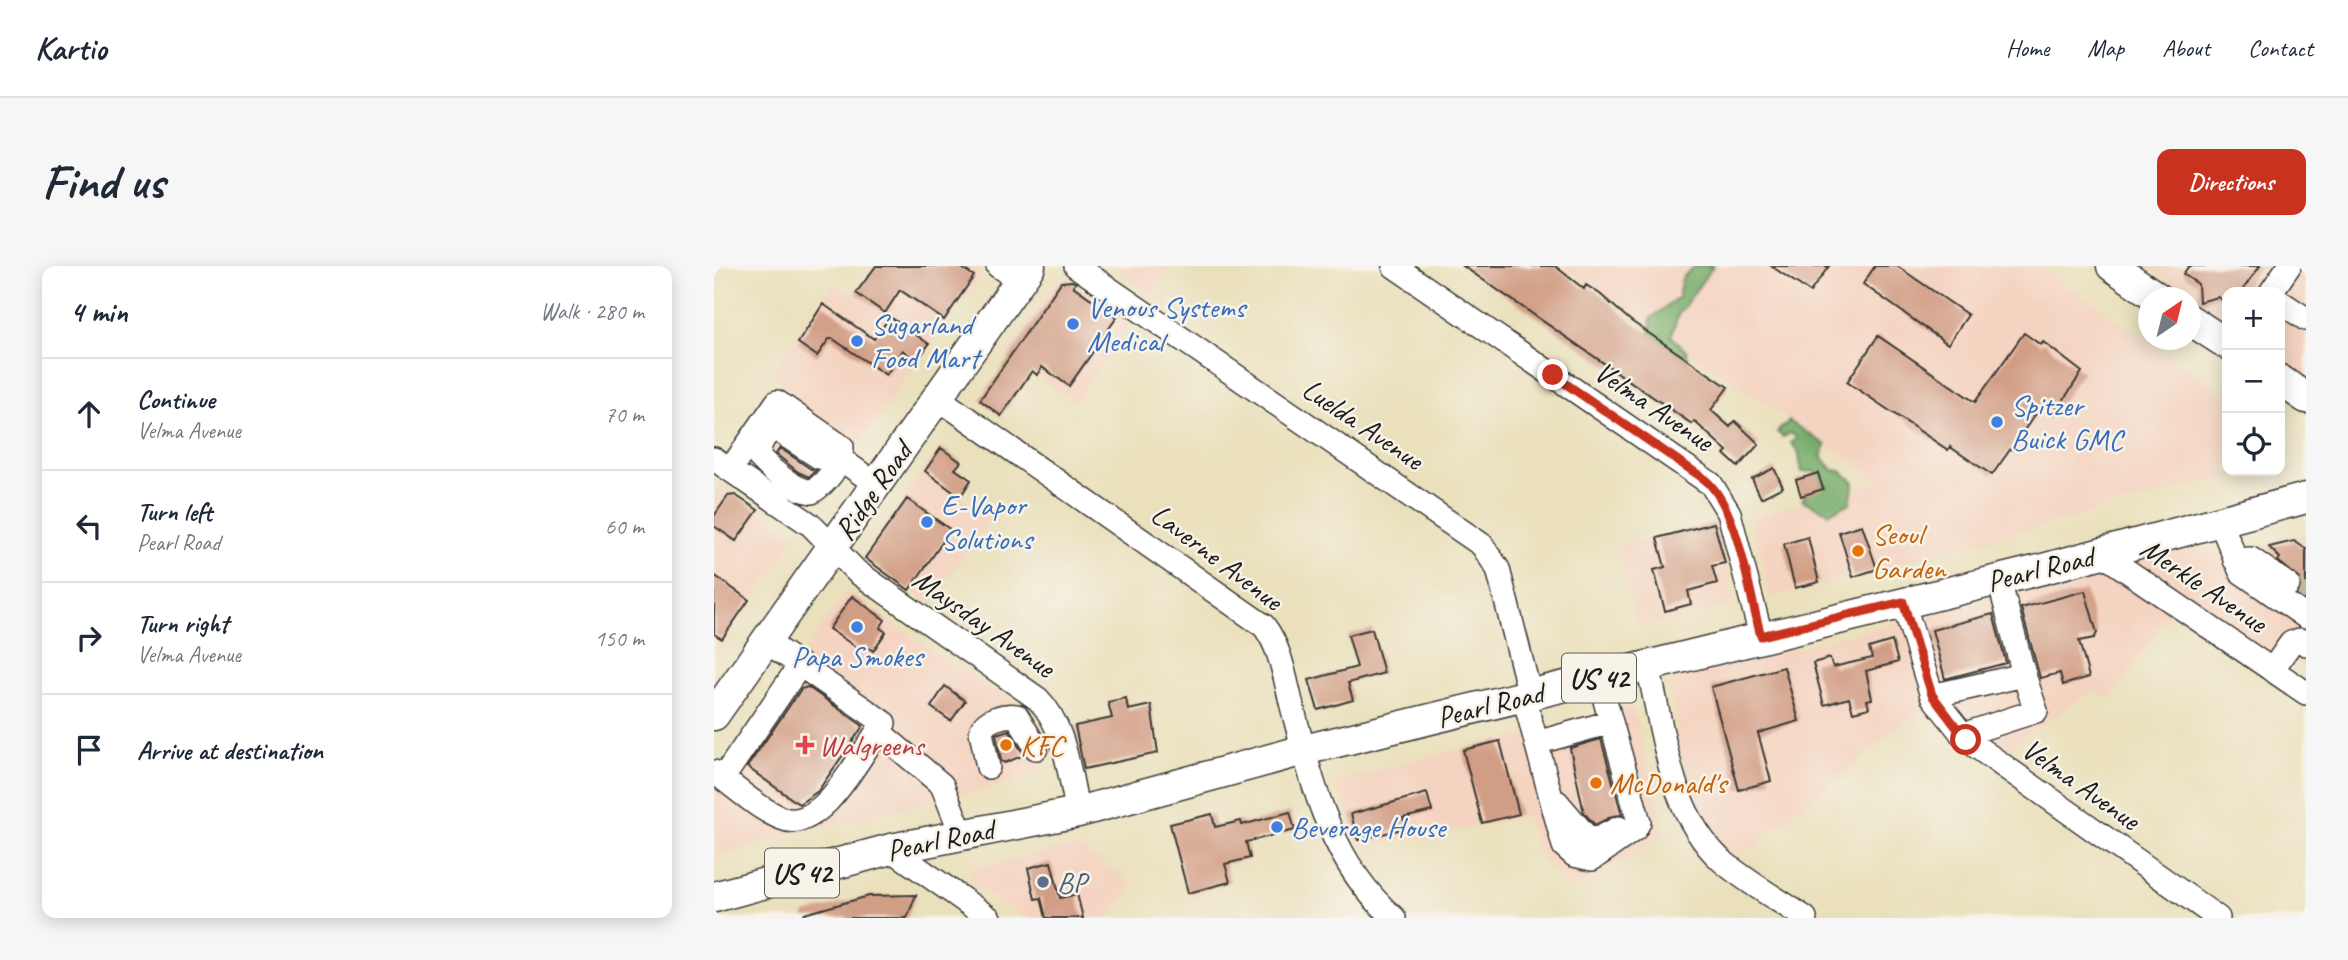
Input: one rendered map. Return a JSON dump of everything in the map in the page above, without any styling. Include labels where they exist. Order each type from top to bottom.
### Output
[{"type":"main road","points":[[2112,266],[2142,287]]},
{"type":"main road","name":"Ridge Road","points":[[714,715],[937,398],[1016,271]]},
{"type":"main road","points":[[2201,327],[2222,341]]},
{"type":"main road","points":[[2285,383],[2306,398]]},
{"type":"main road","name":"Pearl Road","points":[[714,897],[891,849],[1078,812],[1304,750],[1648,667],[1761,636],[1999,580],[2306,498]]},
{"type":"street","name":"Luelda Avenue","points":[[1076,266],[1482,545],[1498,569],[1536,743],[1564,846],[1574,855],[1592,859],[1635,829],[1639,822],[1599,679]]},
{"type":"street","name":"Velma Avenue","points":[[1394,266],[1711,484],[1729,513],[1761,636]]},
{"type":"street","points":[[2274,287],[2289,266]]},
{"type":"street","points":[[2285,305],[2306,319]]},
{"type":"street","name":"Laverne Avenue","points":[[937,398],[1260,621],[1275,642],[1304,750],[1333,837],[1355,877],[1394,918]]},
{"type":"street","points":[[722,465],[778,402],[842,447],[842,460],[877,485]]},
{"type":"street","name":"Maysday Avenue","points":[[722,465],[811,525],[857,572],[1045,705],[1059,734],[1078,812]]},
{"type":"street","points":[[2220,521],[2241,572],[2306,617]]},
{"type":"street","name":"Merkle Avenue","points":[[2101,553],[2306,693]]},
{"type":"street","points":[[2235,560],[2250,559],[2288,585]]},
{"type":"street","points":[[1962,735],[2036,711],[1999,580]]},
{"type":"street","name":"Velma Avenue","points":[[1903,602],[1932,695],[1962,735],[1990,759],[2218,918]]},
{"type":"street","points":[[2272,670],[2291,643],[2300,640],[2306,644]]},
{"type":"street","points":[[767,642],[884,723],[821,810],[801,819],[779,817],[718,775],[800,665]]},
{"type":"street","points":[[1648,667],[1675,782],[1692,823],[1725,863],[1805,918]]},
{"type":"street","points":[[1932,695],[2024,675]]},
{"type":"street","points":[[988,767],[981,732],[989,722],[1017,716],[1036,747]]},
{"type":"street","points":[[1536,743],[1613,729]]},
{"type":"street","points":[[878,731],[942,785],[962,835]]},
{"type":"street","points":[[891,849],[989,918]]},
{"type":"shaded area","points":[[875,266],[972,266],[979,271],[979,277],[824,492],[738,445],[782,378],[775,374],[778,362],[833,283],[854,296]]},
{"type":"shaded area","points":[[1111,266],[1171,266],[1151,295]]},
{"type":"shaded area","points":[[1562,266],[2041,266],[2138,334],[2138,350],[2161,350],[2222,393],[2222,476],[2233,476],[1770,597],[1751,518],[1879,481]]},
{"type":"shaded area","points":[[2145,266],[2306,266],[2306,377],[2285,362],[2285,287],[2222,287],[2222,320],[2201,305],[2201,287],[2175,287]]},
{"type":"shaded area","points":[[1066,276],[1132,324],[1074,403],[1007,353],[1054,285]]},
{"type":"shaded area","points":[[922,472],[986,516],[988,521],[930,604],[864,555]]},
{"type":"shaded area","points":[[722,484],[796,537],[714,655],[714,496]]},
{"type":"shaded area","points":[[1714,522],[1734,604],[1638,629],[1616,547]]},
{"type":"shaded area","points":[[2306,535],[2306,670],[2275,649],[2271,654],[2182,594],[2110,700],[2095,689],[1999,754],[1926,705],[1739,859],[1706,822],[1682,760],[1668,680],[2214,543],[2228,562],[2239,552]]},
{"type":"shaded area","points":[[847,591],[942,658],[1026,708],[1041,733],[1046,749],[1037,769],[1023,781],[780,837],[714,857],[714,782]]},
{"type":"shaded area","points":[[1633,707],[1665,834],[1571,892],[1536,851],[1527,816],[1362,848],[1334,781]]},
{"type":"shaded area","points":[[1079,845],[1133,885],[1109,918],[1024,918],[967,880],[972,869]]},
{"type":"green space","points":[[1695,266],[1713,266],[1678,315],[1671,336],[1687,352],[1688,367],[1676,358],[1672,348],[1649,348],[1651,318],[1678,298],[1682,278]]},
{"type":"green space","points":[[1789,421],[1826,445],[1821,456],[1833,470],[1841,471],[1854,482],[1850,503],[1829,513],[1802,500],[1816,479],[1815,471],[1802,472],[1798,451],[1791,443],[1797,438],[1791,433],[1783,437],[1777,432]]},
{"type":"building","points":[[876,266],[959,266],[974,276],[944,320],[900,290],[885,313],[856,293]]},
{"type":"building","points":[[1463,266],[1555,266],[1584,289],[1586,285],[1600,294],[1631,321],[1728,387],[1711,410],[1730,427],[1735,421],[1759,444],[1738,467],[1724,454],[1727,451],[1694,421],[1692,424]]},
{"type":"building","points":[[1771,266],[1829,266],[1810,292]]},
{"type":"building","points":[[1875,266],[1897,266],[1968,315],[1948,344],[1863,284]]},
{"type":"building","points":[[2189,266],[2260,266],[2245,287],[2222,287],[2222,300],[2218,297],[2201,301],[2201,287],[2183,274]]},
{"type":"building","points":[[1061,282],[1076,283],[1073,286],[1117,317],[1069,386],[1042,367],[1037,375],[1032,371],[1001,416],[980,400]]},
{"type":"building","points":[[823,304],[874,339],[890,317],[929,344],[917,361],[902,350],[886,375],[833,339],[829,339],[817,356],[798,343]]},
{"type":"building","points":[[2024,333],[2041,345],[2043,342],[2082,372],[2054,414],[2042,405],[1992,475],[1950,447],[1948,450],[1847,382],[1878,336],[1975,402]]},
{"type":"building","points":[[780,448],[816,470],[809,477],[798,472],[776,454]]},
{"type":"building","points":[[941,448],[961,462],[955,469],[971,480],[960,497],[925,471]]},
{"type":"building","points":[[1774,468],[1783,487],[1761,498],[1752,479]]},
{"type":"building","points":[[1818,473],[1823,489],[1801,496],[1796,480]]},
{"type":"building","points":[[735,495],[758,510],[736,541],[714,526],[714,516],[728,496]]},
{"type":"building","points":[[907,499],[951,530],[909,590],[865,558]]},
{"type":"building","points":[[1714,523],[1725,563],[1712,566],[1717,583],[1688,591],[1691,604],[1665,611],[1654,570],[1665,567],[1657,538]]},
{"type":"building","name":"Seoul Garden","points":[[1862,525],[1877,569],[1853,577],[1839,532]]},
{"type":"building","points":[[1808,537],[1819,582],[1795,588],[1784,544]]},
{"type":"building","points":[[2294,541],[2306,549],[2306,600],[2298,594],[2302,587],[2300,579],[2278,561],[2280,558],[2269,547]]},
{"type":"building","points":[[714,575],[749,600],[722,639],[714,634]]},
{"type":"building","points":[[2085,591],[2097,633],[2094,638],[2079,641],[2089,677],[2063,685],[2060,673],[2040,678],[2021,608]]},
{"type":"building","points":[[852,596],[885,620],[880,628],[886,632],[873,651],[866,646],[862,651],[829,629]]},
{"type":"building","points":[[1993,614],[2006,663],[1945,679],[1932,630]]},
{"type":"building","points":[[1372,629],[1384,673],[1348,683],[1353,700],[1318,710],[1309,680],[1357,667],[1348,635]]},
{"type":"building","points":[[1892,641],[1898,662],[1866,671],[1872,699],[1867,700],[1869,708],[1853,712],[1849,698],[1824,705],[1813,663],[1830,658],[1833,667],[1872,658],[1869,648]]},
{"type":"building","points":[[1784,667],[1799,721],[1758,733],[1771,781],[1739,790],[1711,687]]},
{"type":"building","points":[[945,686],[965,701],[951,721],[931,707]]},
{"type":"building","name":"Walgreens","points":[[808,687],[863,726],[818,791],[799,804],[747,767],[801,689]]},
{"type":"building","points":[[1126,698],[1128,710],[1151,705],[1158,753],[1084,769],[1075,726],[1112,718],[1108,702]]},
{"type":"building","points":[[1009,730],[1024,755],[1005,763],[1001,761],[996,734]]},
{"type":"building","name":"McDonald's","points":[[1601,739],[1622,815],[1613,816],[1595,825],[1584,813],[1570,748]]},
{"type":"building","points":[[1500,741],[1519,814],[1482,823],[1463,750]]},
{"type":"building","points":[[1427,793],[1432,811],[1403,818],[1406,828],[1358,840],[1351,814]]},
{"type":"building","points":[[1290,812],[1295,830],[1246,842],[1250,858],[1225,864],[1230,882],[1188,893],[1170,824],[1212,814],[1215,827],[1241,821],[1242,825]]},
{"type":"building","points":[[1051,862],[1060,898],[1077,894],[1083,918],[1046,918],[1041,898],[1035,899],[1028,868]]},
{"type":"building","points":[[916,895],[907,918],[804,918],[804,914],[869,896]]},
{"type":"tunnel","points":[[2288,585],[2306,597]]},
{"type":"place","name":"Venous Systems Medical","points":[[1073,324]]},
{"type":"place","name":"Sugarland Food Mart","points":[[857,341]]},
{"type":"place","name":"Spitzer Buick GMC","points":[[1997,422]]},
{"type":"place","name":"E-Vapor Solutions","points":[[927,522]]},
{"type":"place","name":"Seoul Garden","points":[[1858,551]]},
{"type":"place","name":"Papa Smokes","points":[[857,627]]},
{"type":"place","name":"Walgreens","points":[[805,745]]},
{"type":"place","name":"KFC","points":[[1006,745]]},
{"type":"place","name":"McDonald's","points":[[1596,783]]},
{"type":"place","name":"Beverage House","points":[[1277,827]]},
{"type":"place","name":"BP","points":[[1043,882]]},
{"type":"route","points":[[1553,375],[1703,478],[1719,492],[1729,513],[1761,636],[1903,602],[1932,695],[1966,740]]}]
